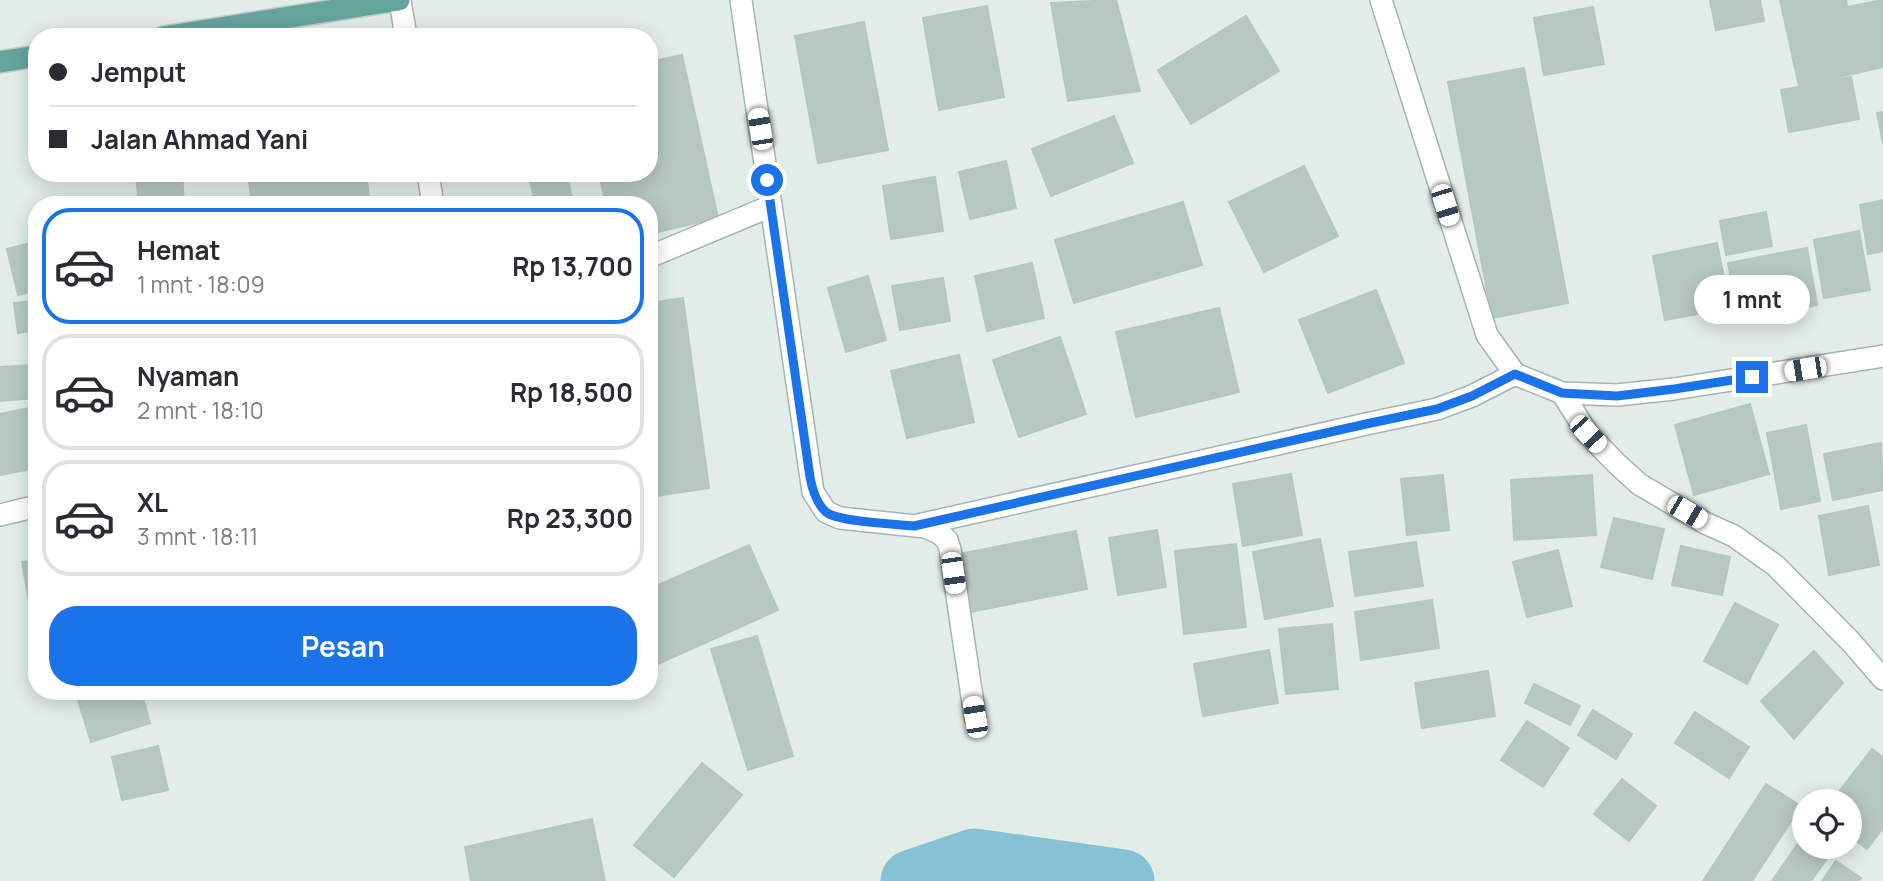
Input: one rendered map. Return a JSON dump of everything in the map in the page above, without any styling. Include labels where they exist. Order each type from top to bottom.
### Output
[{"type":"main road","points":[[220,28],[399,0]]},
{"type":"main road","points":[[0,62],[28,57]]},
{"type":"street","points":[[399,0],[404,28]]},
{"type":"street","points":[[741,0],[813,492],[826,512],[840,518],[925,527],[947,540],[975,717]]},
{"type":"street","points":[[1381,0],[1488,335],[1515,374],[1562,393],[1617,396],[1883,356]]},
{"type":"street","points":[[658,253],[771,206]]},
{"type":"street","points":[[914,526],[1437,409],[1472,396],[1515,374]]},
{"type":"street","points":[[1562,393],[1588,434],[1639,484],[1705,523],[1734,536],[1776,566],[1851,642],[1883,679]]},
{"type":"street","points":[[0,515],[28,508]]},
{"type":"building","points":[[1116,0],[1140,91],[1068,101],[1051,3]]},
{"type":"building","points":[[1710,0],[1760,0],[1764,21],[1716,30]]},
{"type":"building","points":[[1780,0],[1846,0],[1847,7],[1883,0],[1883,67],[1799,86]]},
{"type":"building","points":[[987,6],[1004,97],[939,110],[923,18]]},
{"type":"building","points":[[1593,7],[1604,64],[1544,75],[1534,18]]},
{"type":"building","points":[[1246,16],[1279,71],[1191,124],[1158,70]]},
{"type":"building","points":[[864,22],[888,150],[818,163],[795,36]]},
{"type":"building","points":[[682,55],[718,218],[658,232],[658,196],[604,196],[601,182],[658,182],[658,60]]},
{"type":"building","points":[[1524,68],[1568,303],[1492,318],[1448,82]]},
{"type":"building","points":[[1851,77],[1859,119],[1789,132],[1781,90]]},
{"type":"building","points":[[1883,112],[1883,143],[1877,113]]},
{"type":"building","points":[[1114,116],[1133,163],[1051,196],[1032,149]]},
{"type":"building","points":[[1006,161],[1016,208],[970,219],[959,172]]},
{"type":"building","points":[[1304,166],[1338,236],[1264,272],[1229,202]]},
{"type":"building","points":[[935,177],[943,231],[891,239],[883,186]]},
{"type":"building","points":[[137,182],[183,182],[183,196],[138,196]]},
{"type":"building","points":[[249,182],[367,182],[369,196],[251,196]]},
{"type":"building","points":[[530,182],[568,182],[572,196],[534,196]]},
{"type":"building","points":[[1883,200],[1883,251],[1868,254],[1860,205]]},
{"type":"building","points":[[1183,202],[1202,265],[1074,303],[1055,240]]},
{"type":"building","points":[[1766,212],[1772,246],[1726,255],[1720,221]]},
{"type":"building","points":[[1859,231],[1870,290],[1824,298],[1814,240]]},
{"type":"building","points":[[1717,243],[1730,308],[1665,320],[1653,256]]},
{"type":"building","points":[[28,244],[28,292],[18,295],[7,249]]},
{"type":"building","points":[[1807,248],[1817,305],[1739,320],[1728,263]]},
{"type":"building","points":[[1032,263],[1044,318],[987,331],[975,276]]},
{"type":"building","points":[[868,276],[886,340],[846,352],[828,288]]},
{"type":"building","points":[[943,278],[950,321],[900,330],[892,286]]},
{"type":"building","points":[[1376,290],[1404,363],[1328,393],[1299,320]]},
{"type":"building","points":[[683,298],[709,488],[658,496],[658,302]]},
{"type":"building","points":[[28,302],[28,331],[18,333],[14,303]]},
{"type":"building","points":[[1219,308],[1239,392],[1136,417],[1116,332]]},
{"type":"building","points":[[1060,337],[1086,414],[1019,437],[993,360]]},
{"type":"building","points":[[959,355],[974,422],[907,438],[891,371]]},
{"type":"building","points":[[28,365],[28,399],[0,401],[0,367]]},
{"type":"building","points":[[1750,404],[1769,474],[1694,495],[1675,425]]},
{"type":"building","points":[[28,408],[28,470],[0,475],[0,414]]},
{"type":"building","points":[[1806,425],[1820,501],[1781,509],[1767,433]]},
{"type":"building","points":[[1881,443],[1883,490],[1833,500],[1824,454]]},
{"type":"building","points":[[1291,474],[1302,535],[1243,546],[1233,484]]},
{"type":"building","points":[[1443,475],[1449,530],[1407,535],[1401,479]]},
{"type":"building","points":[[1592,475],[1596,535],[1514,540],[1511,480]]},
{"type":"building","points":[[1868,506],[1879,565],[1829,575],[1819,516]]},
{"type":"building","points":[[1614,518],[1664,529],[1652,579],[1601,567]]},
{"type":"building","points":[[1157,530],[1166,587],[1118,595],[1109,538]]},
{"type":"building","points":[[1076,531],[1087,589],[970,612],[959,554]]},
{"type":"building","points":[[1320,539],[1333,606],[1265,619],[1253,552]]},
{"type":"building","points":[[1416,542],[1423,586],[1355,596],[1349,552]]},
{"type":"building","points":[[1236,544],[1246,627],[1184,634],[1175,551]]},
{"type":"building","points":[[749,545],[778,610],[658,664],[658,585]]},
{"type":"building","points":[[1681,546],[1730,557],[1722,595],[1672,585]]},
{"type":"building","points":[[1558,550],[1572,606],[1527,617],[1513,562]]},
{"type":"building","points":[[28,561],[28,595],[22,562]]},
{"type":"building","points":[[1432,600],[1439,648],[1361,660],[1355,612]]},
{"type":"building","points":[[1735,603],[1778,625],[1747,684],[1704,661]]},
{"type":"building","points":[[1332,624],[1338,689],[1286,694],[1279,629]]},
{"type":"building","points":[[757,636],[793,756],[748,770],[711,649]]},
{"type":"building","points":[[1269,650],[1278,703],[1203,716],[1194,664]]},
{"type":"building","points":[[1814,651],[1843,683],[1794,739],[1761,701]]},
{"type":"building","points":[[1488,671],[1495,716],[1422,728],[1415,683]]},
{"type":"building","points":[[1534,684],[1580,706],[1570,725],[1525,703]]},
{"type":"building","points":[[78,700],[144,700],[150,723],[91,742]]},
{"type":"building","points":[[1593,710],[1632,734],[1616,759],[1578,735]]},
{"type":"building","points":[[1695,712],[1749,747],[1729,778],[1675,743]]},
{"type":"building","points":[[1527,721],[1569,748],[1543,787],[1501,760]]},
{"type":"building","points":[[158,746],[168,790],[122,800],[112,757]]},
{"type":"building","points":[[1872,749],[1883,757],[1883,828],[1867,849],[1862,845],[1862,789],[1841,789]]},
{"type":"building","points":[[702,763],[742,795],[674,877],[634,845]]},
{"type":"building","points":[[1622,779],[1656,806],[1629,841],[1594,814]]},
{"type":"building","points":[[1766,784],[1792,800],[1792,820],[1752,881],[1703,881]]},
{"type":"building","points":[[592,819],[605,881],[471,881],[465,847]]},
{"type":"building","points":[[1792,852],[1792,859],[1827,859],[1811,881],[1772,881]]},
{"type":"building","points":[[1836,861],[1861,878],[1858,881],[1822,881]]},
{"type":"waterway","points":[[912,881],[974,860],[1123,881]]},
{"type":"route","points":[[767,180],[813,492],[826,512],[840,518],[914,526],[1437,409],[1472,396],[1515,374],[1562,393],[1617,396],[1752,377]]}]
